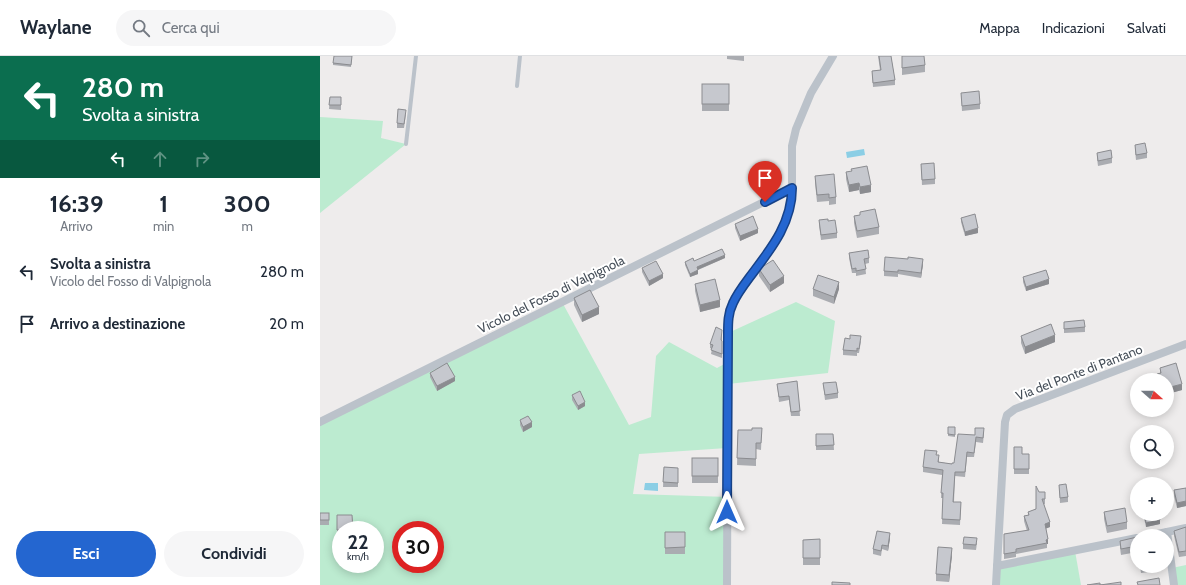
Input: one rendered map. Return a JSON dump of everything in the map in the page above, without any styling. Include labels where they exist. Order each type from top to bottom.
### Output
[{"type":"street","points":[[727,585],[729,317],[736,297],[774,244],[784,226],[790,208],[792,188],[792,146],[797,123],[811,93],[833,56]]},
{"type":"street","name":"Vicolo del Fosso di Valpignola","points":[[320,422],[792,188]]},
{"type":"street","name":"Via del Ponte di Pantano","points":[[996,585],[1005,422],[1007,415],[1016,409],[1186,344]]},
{"type":"street","points":[[1174,531],[1186,528]]},
{"type":"street","points":[[997,566],[1130,539]]},
{"type":"street","points":[[1172,573],[1174,585]]},
{"type":"lane","points":[[406,144],[416,56]]},
{"type":"lane","points":[[517,86],[520,56]]},
{"type":"green space","points":[[320,117],[383,121],[381,138],[406,144],[320,213]]},
{"type":"green space","points":[[562,302],[629,425],[651,417],[656,356],[669,342],[717,368],[728,362],[728,333],[796,302],[835,321],[828,373],[728,384],[727,448],[639,454],[633,494],[729,497],[727,585],[320,585],[320,422]]},
{"type":"green space","points":[[1075,551],[1081,585],[996,585],[997,566]]},
{"type":"green space","points":[[1186,565],[1186,585],[1174,585],[1173,573],[1174,573],[1174,568]]},
{"type":"water","points":[[864,149],[865,155],[847,158],[846,152]]},
{"type":"water","points":[[645,483],[658,483],[658,491],[644,490]]},
{"type":"building","points":[[334,56],[352,56],[351,65],[333,63]]},
{"type":"building","points":[[879,56],[891,56],[895,80],[873,83],[872,71],[881,70]]},
{"type":"building","points":[[902,56],[924,56],[925,65],[902,68]]},
{"type":"building","points":[[702,84],[729,84],[729,104],[702,104]]},
{"type":"building","points":[[979,91],[980,104],[962,106],[961,93]]},
{"type":"building","points":[[330,97],[341,97],[341,105],[329,105]]},
{"type":"building","points":[[398,109],[406,110],[404,124],[397,123]]},
{"type":"building","points":[[1145,143],[1147,153],[1136,155],[1135,145]]},
{"type":"building","points":[[1111,150],[1112,158],[1098,161],[1097,153]]},
{"type":"building","points":[[934,163],[935,179],[922,180],[921,164]]},
{"type":"building","points":[[867,166],[871,185],[860,187],[859,183],[849,185],[846,172],[852,171],[851,169]]},
{"type":"building","points":[[834,174],[836,197],[829,198],[829,194],[817,195],[815,176]]},
{"type":"building","points":[[875,209],[879,227],[857,231],[854,216],[860,215],[860,212]]},
{"type":"building","points":[[975,214],[978,228],[965,232],[961,218]]},
{"type":"building","points":[[753,216],[758,229],[740,236],[735,224]]},
{"type":"building","points":[[828,219],[828,221],[835,220],[837,233],[821,235],[819,220]]},
{"type":"building","points":[[722,249],[725,255],[697,267],[698,270],[690,274],[685,262],[693,258],[694,261]]},
{"type":"building","points":[[868,250],[869,258],[864,259],[866,269],[856,271],[856,268],[852,269],[849,253]]},
{"type":"building","points":[[885,257],[908,259],[908,257],[923,259],[921,273],[898,270],[898,272],[884,271]]},
{"type":"building","points":[[773,260],[784,276],[770,285],[759,269]]},
{"type":"building","points":[[656,261],[663,274],[649,281],[642,268]]},
{"type":"building","points":[[1046,270],[1049,279],[1026,287],[1023,277]]},
{"type":"building","points":[[818,275],[839,282],[834,297],[813,289]]},
{"type":"building","points":[[715,279],[720,300],[700,305],[695,284]]},
{"type":"building","points":[[590,290],[599,307],[582,315],[574,298]]},
{"type":"building","points":[[1084,320],[1085,327],[1064,329],[1064,322]]},
{"type":"building","points":[[1051,324],[1055,335],[1025,347],[1021,336]]},
{"type":"building","points":[[716,327],[722,330],[722,354],[711,350],[713,345],[710,344]]},
{"type":"building","points":[[850,335],[861,336],[859,349],[857,348],[857,351],[843,350],[845,338],[850,339]]},
{"type":"building","points":[[447,363],[455,377],[437,386],[430,373]]},
{"type":"building","points":[[1176,363],[1182,384],[1174,386],[1174,373],[1161,373],[1160,368]]},
{"type":"building","points":[[797,381],[800,411],[791,412],[789,396],[779,397],[777,384]]},
{"type":"building","points":[[836,382],[838,393],[825,395],[823,383]]},
{"type":"building","points":[[580,391],[585,402],[578,406],[572,395]]},
{"type":"building","points":[[528,416],[532,422],[523,427],[520,420]]},
{"type":"building","points":[[948,427],[955,427],[955,435],[948,434]]},
{"type":"building","points":[[752,428],[762,428],[761,443],[756,443],[756,459],[737,458],[738,430],[752,430]]},
{"type":"building","points":[[975,428],[984,428],[983,438],[976,437],[974,453],[967,452],[965,472],[955,472],[953,502],[961,502],[960,520],[942,519],[943,493],[941,493],[943,470],[923,467],[925,450],[937,451],[936,455],[939,455],[938,462],[952,464],[954,463],[958,434],[975,435]]},
{"type":"building","points":[[816,434],[833,434],[834,445],[816,446]]},
{"type":"building","points":[[1014,447],[1022,447],[1022,454],[1029,454],[1029,469],[1014,469]]},
{"type":"building","points":[[692,458],[718,458],[718,476],[692,476]]},
{"type":"building","points":[[664,467],[678,468],[678,483],[663,482]]},
{"type":"building","points":[[1066,484],[1068,497],[1060,498],[1059,485]]},
{"type":"building","points":[[1036,486],[1039,492],[1045,492],[1045,499],[1042,499],[1050,522],[1045,524],[1048,539],[1046,540],[1047,543],[1016,549],[1016,552],[1004,554],[1004,534],[1029,530],[1024,516],[1029,515],[1028,512],[1036,509]]},
{"type":"building","points":[[1186,488],[1186,501],[1177,503],[1174,490]]},
{"type":"building","points":[[1125,508],[1127,522],[1107,526],[1104,512]]},
{"type":"building","points":[[320,513],[329,513],[329,520],[320,520]]},
{"type":"building","points":[[337,515],[352,515],[352,521],[337,521]]},
{"type":"building","points":[[1186,527],[1186,551],[1179,552],[1174,531]]},
{"type":"building","points":[[877,531],[890,533],[888,546],[882,545],[881,551],[873,549]]},
{"type":"building","points":[[665,532],[685,532],[685,547],[665,548]]},
{"type":"building","points":[[964,537],[977,538],[976,545],[963,544]]},
{"type":"building","points":[[820,539],[820,558],[803,558],[803,540]]},
{"type":"building","points":[[1130,539],[1130,547],[1121,549],[1120,541]]},
{"type":"building","points":[[938,547],[952,548],[949,575],[936,574]]},
{"type":"building","points":[[1159,578],[1160,585],[1138,585],[1137,582]]},
{"type":"building","points":[[832,582],[850,583],[850,585],[832,585]]},
{"type":"building","points":[[1121,582],[1121,585],[1100,585]]},
{"type":"building","points":[[1100,583],[1100,585],[1087,585]]},
{"type":"route","points":[[727,512],[729,314],[739,292],[781,232],[790,208],[792,188],[765,202]]}]
